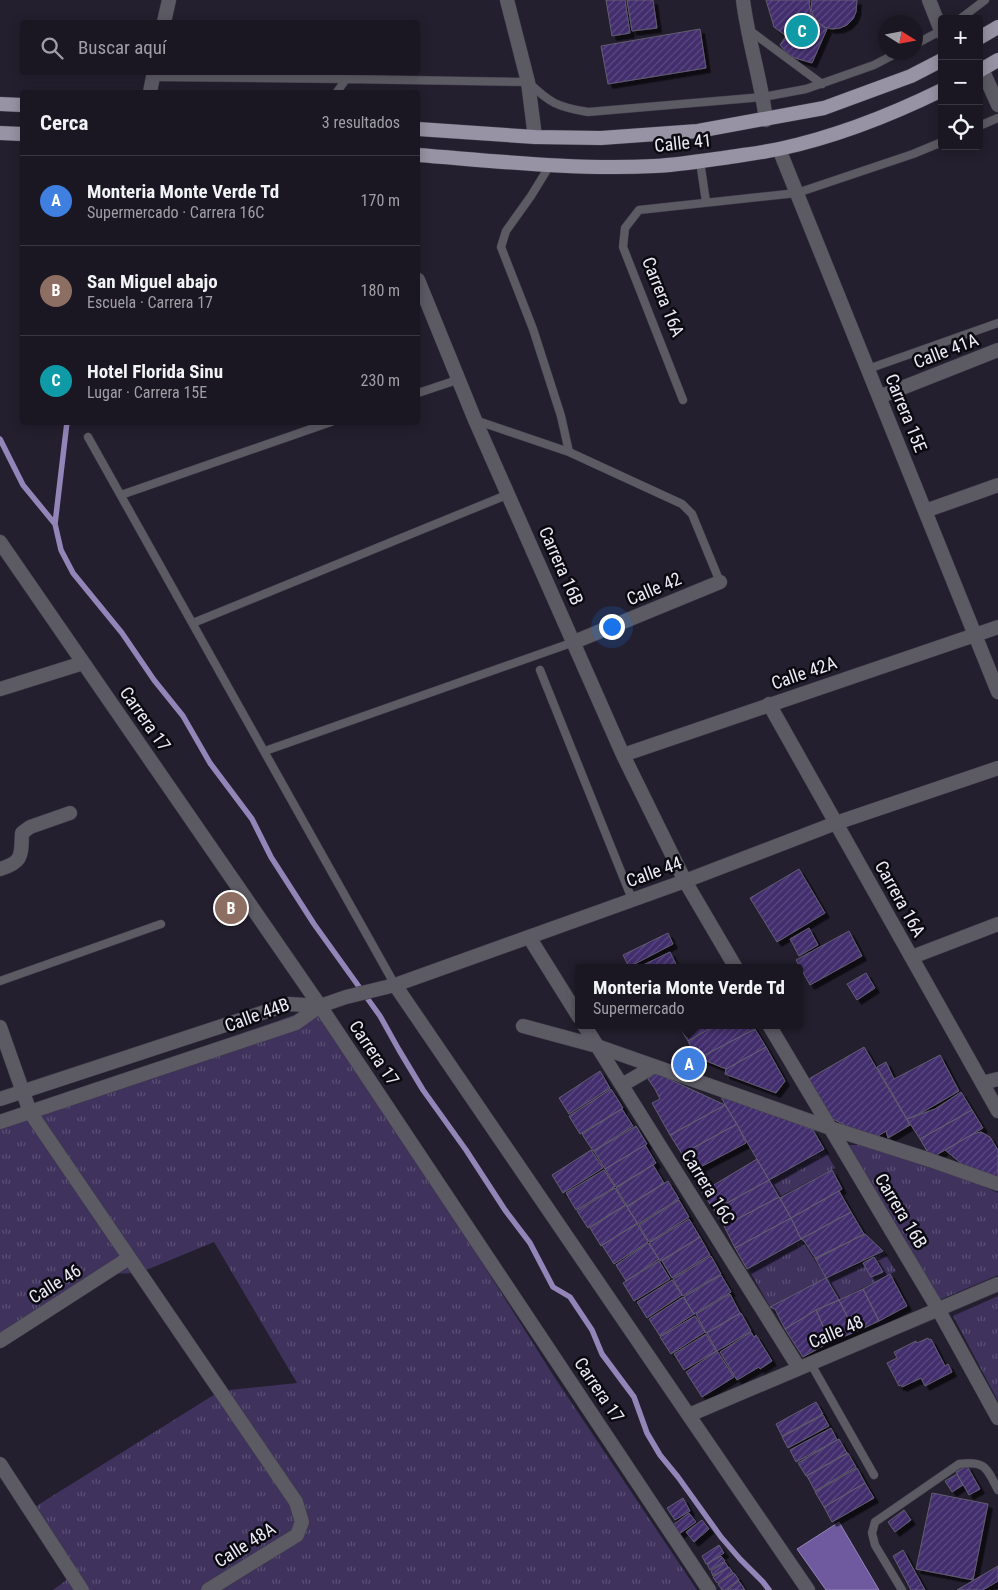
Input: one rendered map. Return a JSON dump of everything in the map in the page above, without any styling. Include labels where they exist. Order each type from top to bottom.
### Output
[{"type":"main road","points":[[983,36],[998,27]]},
{"type":"main road","points":[[983,69],[998,60]]},
{"type":"main road","name":"Calle 41","points":[[420,129],[535,137],[601,138],[698,131],[824,108],[912,76],[938,62]]},
{"type":"main road","name":"Calle 41","points":[[420,155],[550,165],[656,166],[700,161],[779,149],[836,133],[879,118],[938,92]]},
{"type":"main road","points":[[0,104],[20,105]]},
{"type":"main road","points":[[0,133],[20,134]]},
{"type":"street","points":[[164,20],[169,0]]},
{"type":"street","points":[[506,0],[528,82],[535,137]]},
{"type":"street","points":[[743,0],[746,27],[763,97],[766,120]]},
{"type":"street","points":[[929,0],[938,23]]},
{"type":"street","points":[[983,74],[998,105]]},
{"type":"street","points":[[150,90],[154,75]]},
{"type":"street","name":"Carrera 15E","points":[[779,149],[998,692]]},
{"type":"street","name":"Carrera 16B","points":[[420,288],[460,379],[475,420],[623,755],[685,881],[734,964]]},
{"type":"street","name":"Calle 41A","points":[[879,397],[998,350]]},
{"type":"street","points":[[925,511],[998,485]]},
{"type":"street","name":"Carrera 17","points":[[0,542],[320,1006],[709,1590]]},
{"type":"street","name":"Calle 42","points":[[574,642],[720,582]]},
{"type":"street","name":"Calle 42A","points":[[623,755],[998,627]]},
{"type":"street","points":[[0,690],[83,663]]},
{"type":"street","name":"Carrera 16A","points":[[770,704],[998,1111]]},
{"type":"street","name":"Calle 44","points":[[320,1006],[346,997],[390,986],[685,881],[836,823],[998,768]]},
{"type":"street","points":[[0,869],[13,865],[20,858],[22,833],[30,828],[70,813]]},
{"type":"street","points":[[912,957],[998,924]]},
{"type":"street","points":[[529,936],[575,1011]]},
{"type":"street","points":[[390,986],[689,1415],[808,1590]]},
{"type":"street","name":"Calle 44B","points":[[0,1099],[289,1004],[320,1006]]},
{"type":"street","name":"Calle 44B","points":[[0,1122],[296,1023],[320,1006]]},
{"type":"street","points":[[254,1016],[261,1035]]},
{"type":"street","points":[[0,1026],[30,1112],[129,1258]]},
{"type":"street","points":[[523,1026],[597,1046],[830,1128],[998,1184]]},
{"type":"street","name":"Carrera 16C","points":[[586,1029],[805,1366]]},
{"type":"street","name":"Carrera 16B","points":[[771,1029],[938,1309],[998,1418]]},
{"type":"street","points":[[622,1085],[653,1067]]},
{"type":"street","points":[[982,1083],[998,1079]]},
{"type":"street","name":"Calle 46","points":[[0,1341],[129,1258]]},
{"type":"street","name":"Calle 48A","points":[[129,1258],[296,1502],[302,1522],[297,1535],[208,1590]]},
{"type":"street","name":"Calle 48","points":[[689,1415],[998,1284]]},
{"type":"street","points":[[0,1464],[82,1590]]},
{"type":"lane","points":[[965,15],[985,0]]},
{"type":"lane","points":[[746,27],[822,84]]},
{"type":"lane","points":[[923,40],[938,33]]},
{"type":"lane","points":[[154,75],[528,82],[546,100],[566,109],[588,112],[763,97],[806,89],[884,60]]},
{"type":"lane","points":[[338,90],[346,79]]},
{"type":"lane","points":[[983,124],[998,118]]},
{"type":"lane","points":[[700,161],[706,202],[797,193],[913,154],[938,144]]},
{"type":"lane","points":[[550,165],[506,231],[502,247],[561,416],[569,452]]},
{"type":"lane","name":"Carrera 16A","points":[[684,400],[623,247],[625,228],[639,210],[706,202]]},
{"type":"lane","points":[[868,369],[998,323]]},
{"type":"lane","points":[[420,392],[460,379]]},
{"type":"lane","points":[[475,420],[569,452],[682,504],[692,514],[720,582]]},
{"type":"lane","points":[[121,495],[323,425]]},
{"type":"lane","points":[[88,437],[265,751],[390,986]]},
{"type":"lane","points":[[193,623],[509,494]]},
{"type":"lane","points":[[265,751],[574,642]]},
{"type":"lane","points":[[540,670],[632,900]]},
{"type":"lane","points":[[0,981],[162,924]]},
{"type":"lane","points":[[805,1366],[874,1475]]},
{"type":"lane","points":[[902,1590],[875,1545],[872,1533],[875,1522],[959,1464],[973,1462],[986,1468],[998,1490]]},
{"type":"green space","points":[[320,1006],[555,1378],[697,1590],[53,1590],[73,1575],[30,1510],[220,1391],[297,1383],[214,1242],[139,1273],[105,1274],[0,1341],[0,1117]]},
{"type":"green space","points":[[844,1145],[861,1145],[943,1168],[998,1193],[998,1275],[937,1301]]},
{"type":"green space","points":[[824,1149],[835,1168],[779,1197],[769,1180]]},
{"type":"green space","points":[[801,1239],[826,1278],[770,1307],[748,1268]]},
{"type":"green space","points":[[883,1251],[896,1271],[839,1300],[826,1278],[863,1263],[872,1277],[883,1272],[874,1257]]},
{"type":"green space","points":[[998,1296],[998,1401],[953,1316]]},
{"type":"shaded area","points":[[839,1522],[879,1590],[826,1590],[797,1549]]},
{"type":"building","points":[[606,0],[625,0],[630,33],[612,36]]},
{"type":"building","points":[[627,0],[653,0],[657,28],[632,31]]},
{"type":"building","points":[[766,0],[810,0],[811,13],[815,20],[827,29],[812,63],[795,58],[788,54],[780,45],[786,36],[774,27]]},
{"type":"building","points":[[812,0],[857,0],[856,12],[853,19],[847,25],[832,29],[824,27],[813,15],[811,8]]},
{"type":"building","points":[[700,29],[706,68],[608,84],[601,46]]},
{"type":"building","points":[[799,869],[825,913],[777,942],[750,898]]},
{"type":"building","points":[[809,928],[818,945],[799,956],[790,939]]},
{"type":"building","points":[[849,931],[862,956],[810,985],[803,972],[803,964],[798,964],[796,960]]},
{"type":"building","points":[[668,933],[673,944],[635,964],[628,964],[623,955]]},
{"type":"building","points":[[670,952],[676,964],[645,964]]},
{"type":"building","points":[[866,973],[875,988],[857,1000],[847,984]]},
{"type":"building","points":[[680,1029],[709,1029],[688,1041]]},
{"type":"building","points":[[709,1029],[755,1029],[699,1058],[694,1054],[688,1041]]},
{"type":"building","points":[[755,1029],[766,1047],[726,1069],[699,1058]]},
{"type":"building","points":[[766,1047],[785,1081],[776,1093],[725,1074],[726,1069]]},
{"type":"building","points":[[864,1047],[910,1125],[888,1138],[886,1131],[873,1139],[829,1117],[807,1080]]},
{"type":"building","points":[[940,1055],[959,1091],[907,1119],[877,1067],[886,1062],[894,1079]]},
{"type":"building","points":[[600,1071],[610,1088],[569,1114],[559,1098]]},
{"type":"building","points":[[656,1073],[725,1105],[670,1135],[652,1103],[660,1099],[648,1079]]},
{"type":"building","points":[[611,1089],[623,1108],[580,1134],[569,1116]]},
{"type":"building","points":[[718,1092],[813,1130],[824,1149],[769,1180]]},
{"type":"building","points":[[961,1092],[972,1110],[920,1139],[907,1119],[935,1109]]},
{"type":"building","points":[[725,1105],[737,1124],[682,1154],[670,1135]]},
{"type":"building","points":[[622,1109],[633,1126],[593,1151],[582,1134]]},
{"type":"building","points":[[972,1110],[983,1128],[931,1158],[920,1139]]},
{"type":"building","points":[[737,1124],[746,1143],[691,1172],[682,1154]]},
{"type":"building","points":[[636,1126],[647,1144],[605,1169],[594,1151]]},
{"type":"building","points":[[981,1132],[990,1137],[998,1150],[998,1181],[962,1164],[945,1150],[973,1134]]},
{"type":"building","points":[[645,1145],[656,1163],[616,1187],[605,1169]]},
{"type":"building","points":[[591,1150],[603,1168],[563,1193],[552,1175]]},
{"type":"building","points":[[757,1159],[769,1180],[714,1210],[702,1192]]},
{"type":"building","points":[[653,1165],[664,1183],[627,1206],[616,1188]]},
{"type":"building","points":[[604,1170],[615,1187],[576,1210],[566,1193]]},
{"type":"building","points":[[832,1170],[842,1189],[791,1218],[780,1198]]},
{"type":"building","points":[[769,1180],[779,1197],[724,1226],[714,1210]]},
{"type":"building","points":[[668,1181],[679,1199],[638,1224],[627,1207]]},
{"type":"building","points":[[615,1188],[625,1205],[588,1228],[577,1211]]},
{"type":"building","points":[[839,1191],[851,1212],[801,1239],[791,1218]]},
{"type":"building","points":[[779,1197],[791,1218],[735,1248],[724,1226]]},
{"type":"building","points":[[679,1200],[689,1217],[649,1242],[639,1225]]},
{"type":"building","points":[[626,1205],[637,1223],[601,1246],[590,1228]]},
{"type":"building","points":[[851,1212],[864,1234],[816,1259],[801,1239]]},
{"type":"building","points":[[791,1218],[801,1239],[747,1269],[735,1248]]},
{"type":"building","points":[[689,1219],[700,1237],[660,1261],[649,1243]]},
{"type":"building","points":[[637,1224],[648,1242],[614,1264],[602,1245]]},
{"type":"building","points":[[865,1234],[883,1251],[826,1278],[815,1258]]},
{"type":"building","points":[[700,1237],[710,1255],[672,1278],[662,1261]]},
{"type":"building","points":[[648,1243],[659,1259],[626,1281],[616,1265]]},
{"type":"building","points":[[711,1256],[721,1274],[683,1296],[673,1279]]},
{"type":"building","points":[[874,1257],[883,1272],[871,1277],[863,1263]]},
{"type":"building","points":[[659,1261],[670,1279],[634,1301],[623,1283]]},
{"type":"building","points":[[890,1274],[907,1306],[879,1321],[863,1289]]},
{"type":"building","points":[[721,1275],[731,1292],[694,1314],[684,1297]]},
{"type":"building","points":[[826,1278],[839,1300],[816,1310],[785,1329],[775,1309],[770,1307]]},
{"type":"building","points":[[672,1280],[682,1295],[647,1318],[637,1302]]},
{"type":"building","points":[[863,1289],[879,1321],[855,1332],[839,1300]]},
{"type":"building","points":[[730,1294],[740,1313],[706,1333],[696,1314]]},
{"type":"building","points":[[683,1297],[694,1314],[660,1336],[649,1319]]},
{"type":"building","points":[[839,1300],[855,1332],[830,1342],[816,1310]]},
{"type":"building","points":[[816,1310],[830,1342],[803,1357],[785,1329]]},
{"type":"building","points":[[741,1313],[751,1331],[717,1351],[707,1333]]},
{"type":"building","points":[[695,1316],[705,1332],[671,1354],[660,1337]]},
{"type":"building","points":[[751,1332],[754,1337],[756,1335],[772,1361],[737,1380],[720,1352]]},
{"type":"building","points":[[706,1334],[716,1351],[684,1370],[674,1354]]},
{"type":"building","points":[[928,1338],[929,1340],[931,1339],[945,1366],[948,1364],[952,1372],[925,1386],[921,1378],[902,1387],[901,1385],[899,1386],[887,1363],[897,1358],[894,1352],[916,1341],[917,1343]]},
{"type":"building","points":[[717,1351],[734,1377],[702,1397],[686,1372]]},
{"type":"building","points":[[816,1402],[823,1414],[782,1436],[776,1424]]},
{"type":"building","points":[[823,1415],[829,1426],[788,1448],[782,1437]]},
{"type":"building","points":[[831,1428],[837,1440],[796,1462],[790,1450]]},
{"type":"building","points":[[839,1439],[847,1453],[806,1476],[798,1463]]},
{"type":"building","points":[[848,1453],[856,1467],[815,1491],[807,1476]]},
{"type":"building","points":[[967,1466],[980,1489],[969,1495],[956,1472]]},
{"type":"building","points":[[857,1468],[865,1483],[824,1507],[815,1492]]},
{"type":"building","points":[[957,1474],[963,1485],[952,1492],[945,1481]]},
{"type":"building","points":[[865,1483],[874,1498],[832,1522],[824,1507]]},
{"type":"building","points":[[932,1493],[988,1504],[973,1580],[916,1569]]},
{"type":"building","points":[[683,1498],[690,1511],[675,1520],[667,1508]]},
{"type":"building","points":[[904,1510],[911,1520],[895,1532],[888,1522]]},
{"type":"building","points":[[689,1513],[696,1522],[679,1534],[673,1525]]},
{"type":"building","points":[[702,1520],[709,1529],[694,1542],[686,1532]]},
{"type":"building","points":[[719,1545],[724,1553],[706,1564],[702,1556]]},
{"type":"building","points":[[903,1550],[925,1590],[911,1590],[893,1556]]},
{"type":"building","points":[[721,1556],[725,1561],[710,1570],[707,1564]]},
{"type":"building","points":[[725,1562],[728,1567],[713,1576],[711,1571]]},
{"type":"building","points":[[998,1566],[998,1581],[983,1590],[957,1590]]},
{"type":"building","points":[[729,1567],[733,1573],[717,1583],[713,1577]]},
{"type":"building","points":[[734,1573],[739,1580],[725,1590],[722,1590],[718,1584]]},
{"type":"building","points":[[739,1581],[745,1590],[727,1590]]},
{"type":"waterway","points":[[67,425],[55,524],[61,550],[73,573],[122,633],[154,680],[183,716],[210,763],[252,819],[271,857],[314,924],[380,1016],[423,1090],[466,1150],[505,1210],[530,1243],[553,1287],[570,1297],[592,1330],[602,1354],[634,1397],[647,1433],[660,1455],[721,1537],[769,1590]]},
{"type":"waterway","points":[[0,439],[23,485],[55,524]]},
{"type":"place","name":"Hotel Florida Sinu","points":[[802,31]]},
{"type":"place","name":"San Miguel abajo","points":[[231,908]]},
{"type":"place","name":"Monteria Monte Verde Td","points":[[689,1064]]}]
